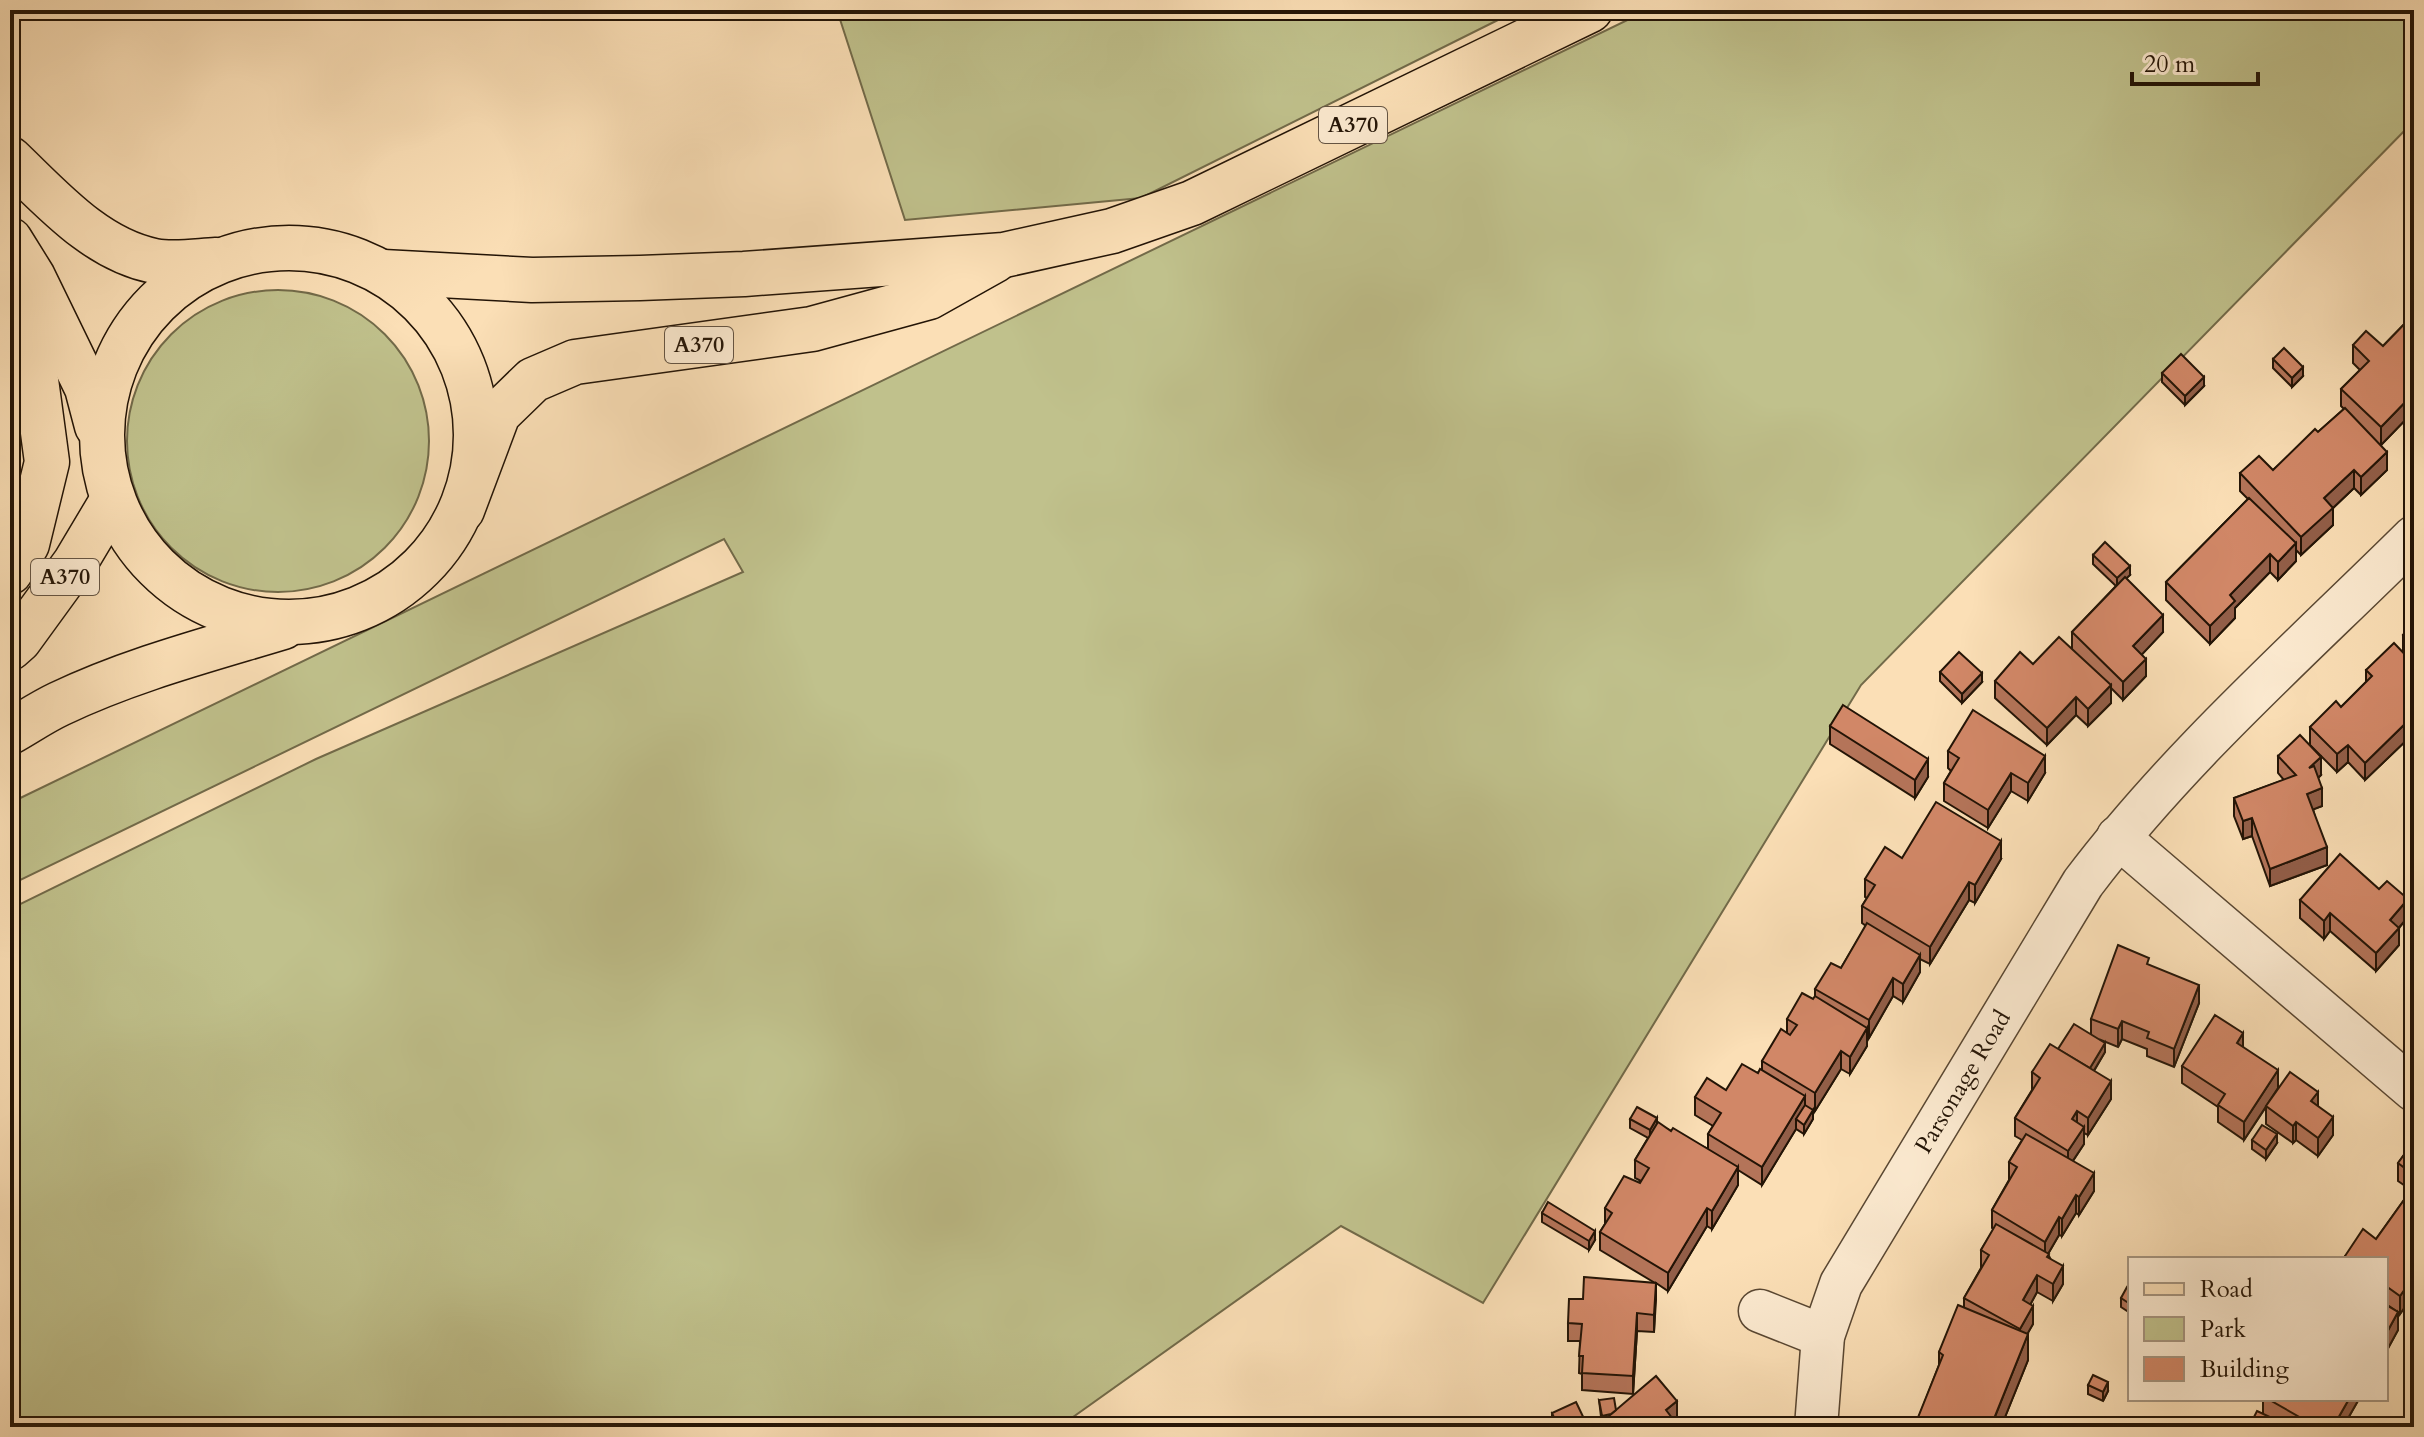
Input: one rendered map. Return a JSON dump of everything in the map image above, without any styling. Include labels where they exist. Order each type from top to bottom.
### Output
[{"type":"main road","name":"A370","points":[[383,272],[532,280],[640,278],[744,274],[1004,255],[1112,231],[1192,203],[1590,10]]},
{"type":"main road","points":[[10,159],[76,222],[114,246],[156,262],[218,260],[274,247],[330,251],[383,272],[435,316],[468,376],[477,444],[462,510],[434,555],[396,590],[349,613],[297,623],[175,659],[58,705],[10,732]]},
{"type":"main road","points":[[10,240],[33,277],[87,388],[112,501],[141,552],[185,591],[239,616],[297,623]]},
{"type":"main road","name":"A370","points":[[462,510],[498,414],[533,380],[575,362],[812,329],[929,297],[1004,255]]},
{"type":"main road","points":[[100,440],[108,383],[131,331],[169,289],[218,260]]},
{"type":"main road","points":[[10,308],[34,365],[47,462],[27,544],[10,572]]},
{"type":"main road","name":"A370","points":[[10,648],[75,563],[112,501]]},
{"type":"street","name":"Parsonage Road","points":[[1816,1427],[1823,1336],[1841,1284],[2083,883],[2118,837],[2186,762],[2414,537]]},
{"type":"street","points":[[2118,837],[2414,1090]]},
{"type":"street","points":[[1760,1311],[1823,1336]]},
{"type":"green space","points":[[837,10],[1518,10],[1141,198],[905,220]]},
{"type":"green space","points":[[1648,10],[2414,10],[2414,121],[1861,685],[1483,1303],[1341,1226],[1059,1427],[10,1427],[10,909],[316,759],[743,572],[724,539],[10,885],[10,803]]},
{"type":"green space","points":[[263,290],[293,290],[322,296],[349,307],[374,324],[395,345],[412,370],[423,397],[429,456],[418,499],[404,525],[385,548],[362,567],[336,581],[293,592],[263,592],[234,586],[207,575],[182,558],[161,537],[144,512],[133,485],[127,456],[127,426],[133,397],[144,370],[161,345],[182,324],[207,307],[234,296]]},
{"type":"building","points":[[2414,261],[2414,277],[2406,269]]},
{"type":"building","points":[[2414,314],[2414,393],[2381,427],[2341,389],[2369,361],[2353,345],[2366,331],[2383,346]]},
{"type":"building","points":[[2284,348],[2303,367],[2292,378],[2273,359]]},
{"type":"building","points":[[2181,354],[2204,377],[2185,396],[2162,373]]},
{"type":"building","points":[[2345,408],[2387,452],[2361,477],[2354,470],[2324,498],[2333,508],[2301,537],[2240,473],[2259,456],[2273,470],[2315,429],[2318,432]]},
{"type":"building","points":[[2249,498],[2296,543],[2278,562],[2270,554],[2230,595],[2235,601],[2210,626],[2166,582]]},
{"type":"building","points":[[2105,542],[2130,566],[2117,578],[2093,555]]},
{"type":"building","points":[[2125,577],[2163,615],[2133,646],[2146,659],[2123,682],[2072,632]]},
{"type":"building","points":[[2414,623],[2414,645],[2403,635]]},
{"type":"building","points":[[2059,637],[2111,685],[2088,709],[2076,697],[2047,728],[1995,681],[2020,652],[2033,664]]},
{"type":"building","points":[[2394,643],[2414,664],[2414,715],[2365,763],[2348,745],[2337,754],[2310,727],[2336,701],[2341,707],[2372,676],[2366,670]]},
{"type":"building","points":[[1959,652],[1982,673],[1962,694],[1940,672]]},
{"type":"building","points":[[1843,705],[1928,759],[1915,780],[1830,726]]},
{"type":"building","points":[[1973,710],[2045,756],[2028,783],[2011,773],[1988,810],[1944,783],[1959,758],[1948,751]]},
{"type":"building","points":[[2300,735],[2321,757],[2309,768],[2314,766],[2322,788],[2307,794],[2327,847],[2270,869],[2252,818],[2243,821],[2234,798],[2296,775],[2278,756]]},
{"type":"building","points":[[1936,802],[2001,841],[1975,885],[1969,882],[1930,947],[1862,906],[1875,885],[1865,879],[1885,847],[1902,858]]},
{"type":"building","points":[[2340,854],[2379,889],[2387,881],[2408,899],[2390,920],[2399,928],[2376,953],[2330,913],[2324,921],[2300,900]]},
{"type":"building","points":[[1867,923],[1920,955],[1903,984],[1893,978],[1869,1020],[1815,989],[1831,963],[1841,968]]},
{"type":"building","points":[[2118,945],[2149,958],[2147,964],[2199,985],[2174,1049],[2147,1038],[2149,1032],[2122,1021],[2118,1029],[2091,1019]]},
{"type":"building","points":[[1802,993],[1813,999],[1815,996],[1867,1028],[1850,1057],[1841,1051],[1815,1093],[1762,1061],[1781,1029],[1790,1035],[1797,1025],[1787,1019]]},
{"type":"building","points":[[2215,1015],[2243,1033],[2237,1043],[2278,1070],[2244,1122],[2218,1105],[2225,1094],[2182,1066]]},
{"type":"building","points":[[2074,1024],[2105,1043],[2090,1068],[2058,1049]]},
{"type":"building","points":[[2050,1044],[2111,1081],[2088,1118],[2077,1111],[2072,1119],[2084,1127],[2068,1151],[2015,1118],[2040,1078],[2032,1072]]},
{"type":"building","points":[[1742,1064],[1758,1073],[1760,1069],[1805,1096],[1762,1167],[1708,1134],[1721,1113],[1695,1097],[1707,1078],[1726,1090]]},
{"type":"building","points":[[2290,1072],[2318,1092],[2311,1101],[2333,1117],[2318,1138],[2296,1122],[2293,1126],[2266,1106]]},
{"type":"building","points":[[1805,1105],[1813,1110],[1804,1125],[1796,1119]]},
{"type":"building","points":[[1637,1107],[1657,1118],[1650,1130],[1630,1119]]},
{"type":"building","points":[[1658,1122],[1738,1167],[1712,1211],[1707,1208],[1668,1273],[1600,1232],[1612,1213],[1605,1208],[1624,1176],[1640,1183],[1649,1168],[1635,1160]]},
{"type":"building","points":[[2262,1125],[2277,1134],[2266,1150],[2252,1140]]},
{"type":"building","points":[[2026,1134],[2094,1173],[2062,1219],[2059,1217],[2045,1242],[1992,1210],[2017,1167],[2009,1162]]},
{"type":"building","points":[[2414,1141],[2414,1175],[2398,1163]]},
{"type":"building","points":[[2414,1186],[2414,1276],[2400,1296],[2388,1287],[2388,1257],[2345,1256],[2363,1229],[2376,1239]]},
{"type":"building","points":[[1548,1202],[1595,1231],[1589,1241],[1542,1213]]},
{"type":"building","points":[[1996,1224],[2049,1254],[2047,1257],[2063,1266],[2053,1284],[2037,1275],[2023,1300],[2033,1306],[2020,1329],[1964,1298],[1989,1255],[1981,1250]]},
{"type":"building","points":[[1584,1277],[1656,1283],[1654,1315],[1637,1313],[1633,1376],[1582,1373],[1583,1356],[1579,1356],[1582,1324],[1568,1323],[1569,1299],[1583,1299]]},
{"type":"building","points":[[2127,1287],[2128,1303],[2121,1298]]},
{"type":"building","points":[[1958,1305],[2028,1334],[1991,1426],[1995,1427],[1920,1427],[1915,1425],[1943,1355],[1939,1352]]},
{"type":"building","points":[[2388,1306],[2398,1312],[2388,1330]]},
{"type":"building","points":[[2093,1375],[2108,1382],[2103,1392],[2088,1385]]},
{"type":"building","points":[[1656,1376],[1677,1401],[1666,1410],[1679,1427],[1608,1427],[1603,1421]]},
{"type":"building","points":[[1614,1398],[1616,1410],[1602,1416],[1599,1400]]},
{"type":"building","points":[[2272,1401],[2348,1401],[2333,1427],[2317,1427]]},
{"type":"building","points":[[1576,1402],[1588,1427],[1558,1427],[1552,1413]]},
{"type":"building","points":[[2257,1411],[2291,1427],[2249,1427]]}]
